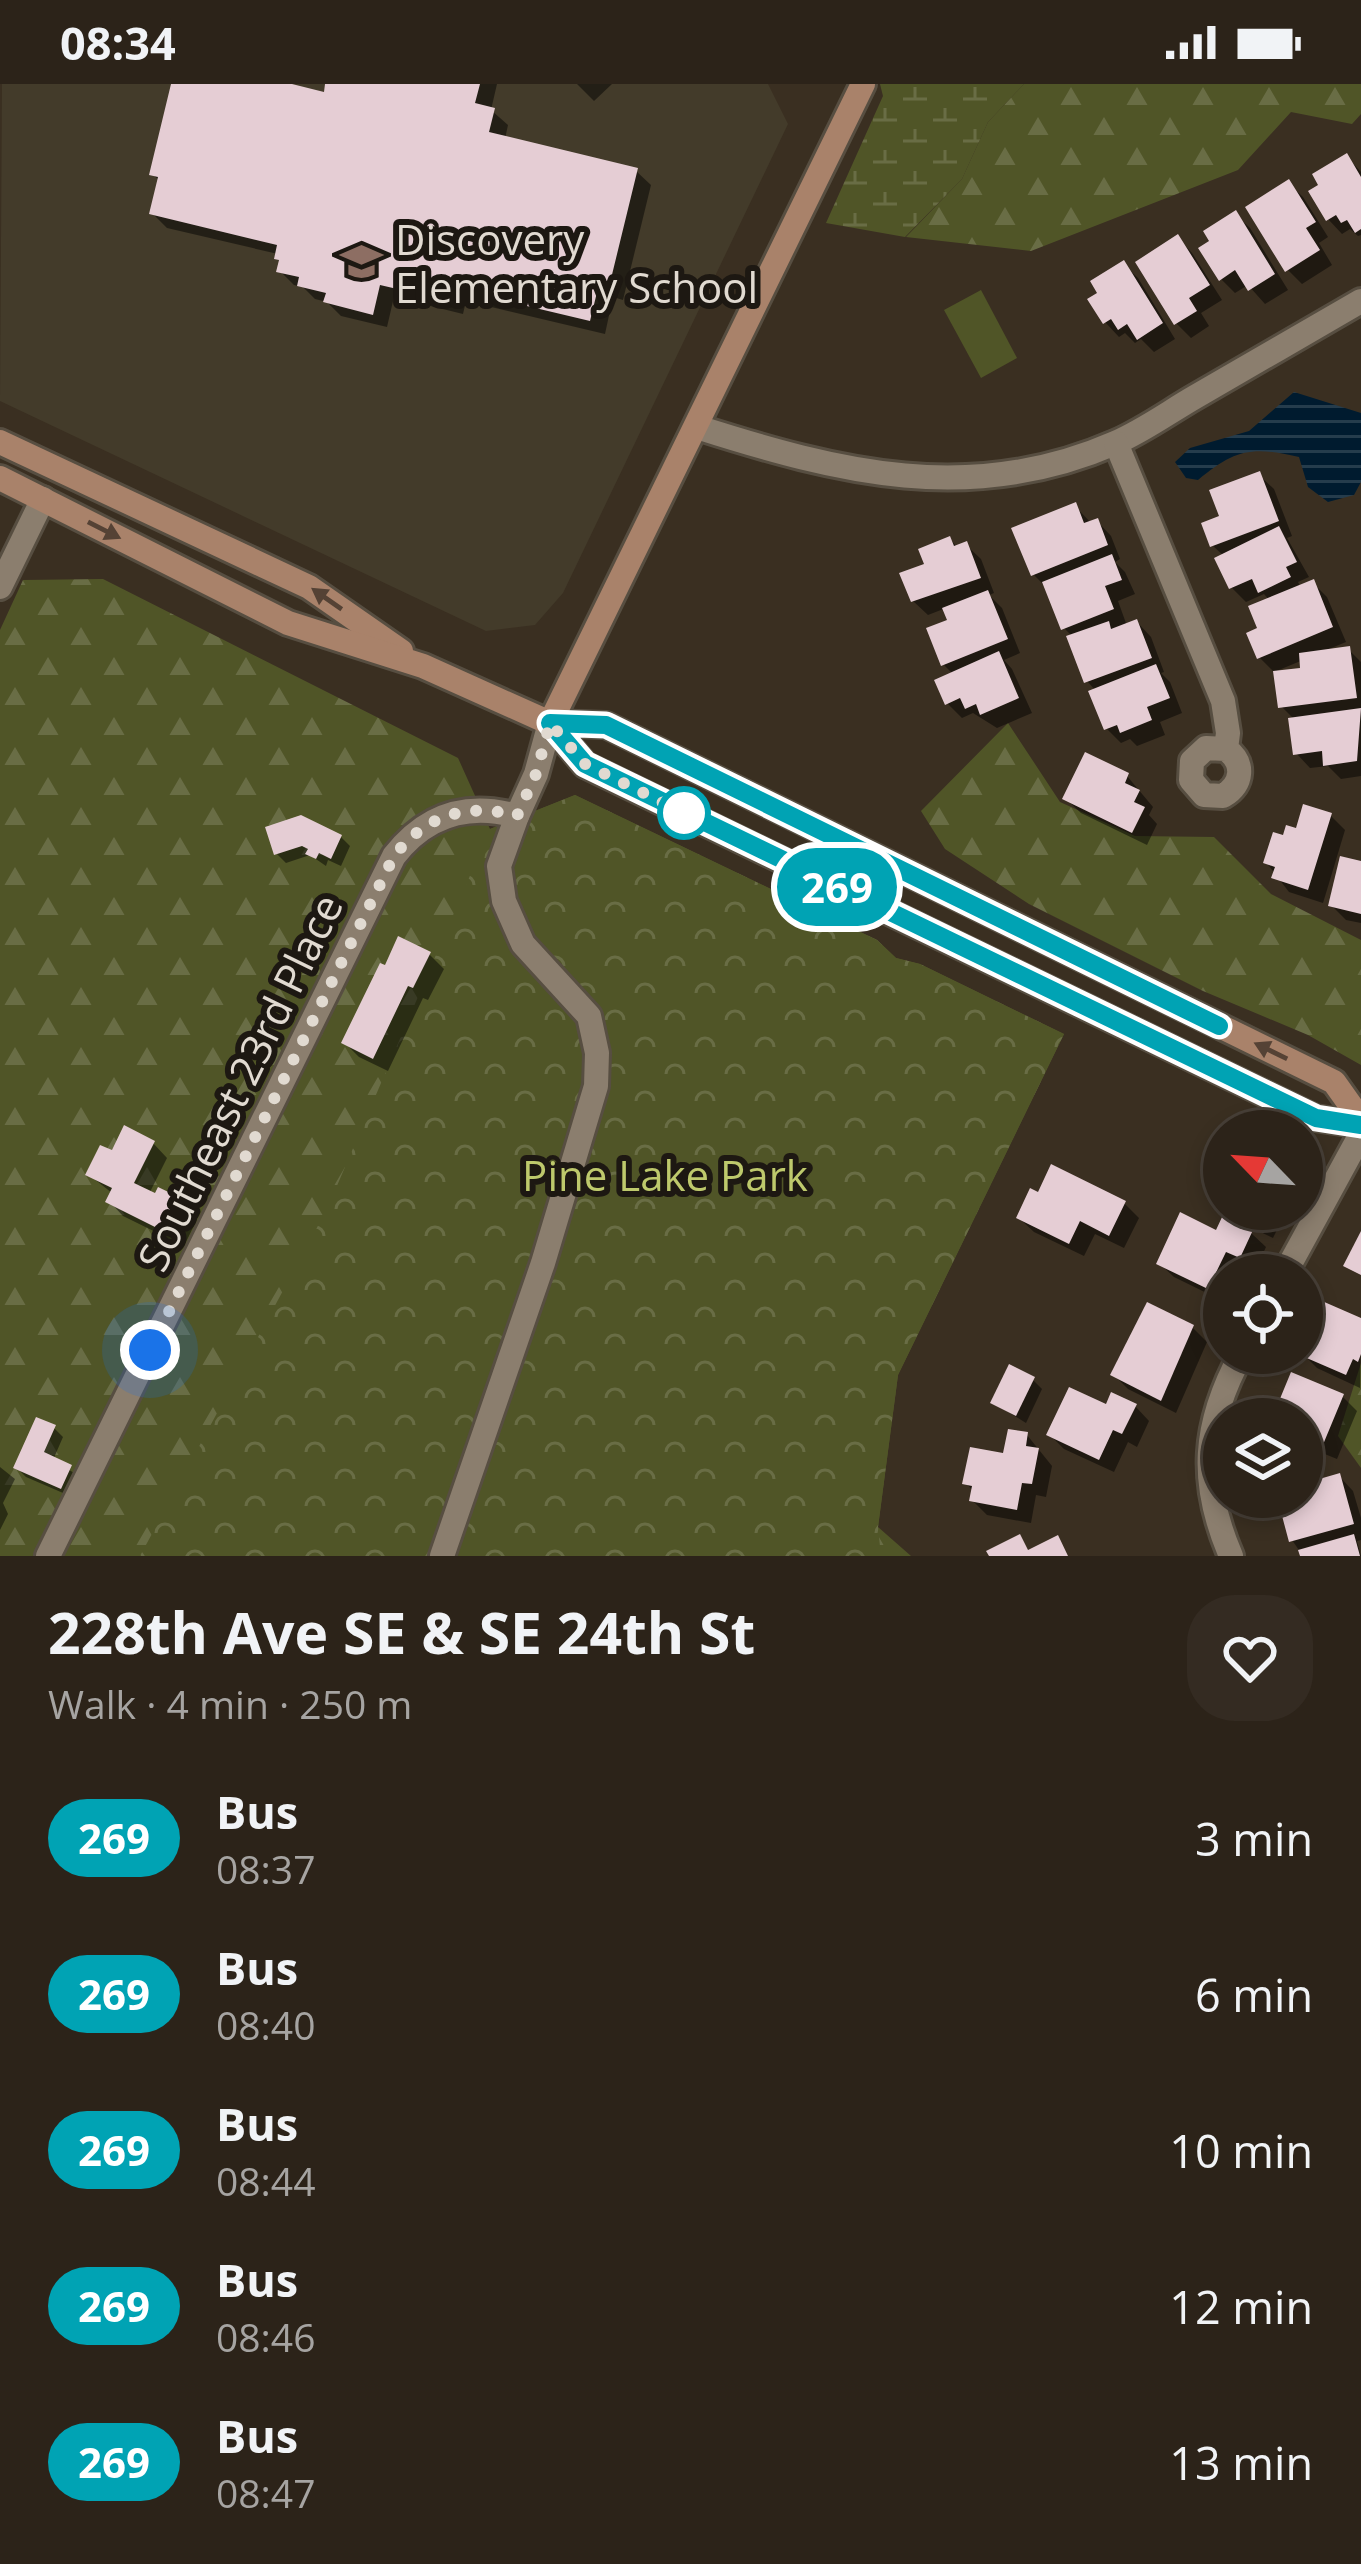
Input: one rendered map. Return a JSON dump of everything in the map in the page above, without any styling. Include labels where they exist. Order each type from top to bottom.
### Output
[{"type":"main road","points":[[550,723],[863,84]]},
{"type":"main road","points":[[0,442],[309,587],[423,666]]},
{"type":"main road","points":[[0,478],[288,623],[423,666],[550,723],[606,725],[1334,1082],[1361,1126]]},
{"type":"main road","points":[[550,723],[585,764],[1316,1118],[1361,1126]]},
{"type":"main road","points":[[1080,1004],[1101,969]]},
{"type":"street","points":[[697,427],[834,468],[893,476],[1006,473],[1116,442],[1361,301]]},
{"type":"street","points":[[1116,442],[1223,701],[1226,749]]},
{"type":"street","points":[[0,587],[43,499]]},
{"type":"street","points":[[442,1556],[543,1263],[596,1086],[597,1053],[590,1016],[523,944],[504,901],[499,866],[536,774],[550,723]]},
{"type":"street","name":"Southeast 23rd Place","points":[[48,1556],[394,856],[423,826],[446,815],[469,808],[517,816]]},
{"type":"street","points":[[1295,1254],[1361,1126]]},
{"type":"street","points":[[1232,1374],[1219,1401],[1208,1490],[1232,1556]]},
{"type":"shaded area","name":"Discovery Elementary School","points":[[2,84],[768,84],[788,124],[563,593],[535,625],[486,631],[0,401]]},
{"type":"green space","points":[[880,84],[1024,84],[988,122],[962,179],[905,237],[826,223],[883,96]]},
{"type":"green space","points":[[1024,84],[1361,84],[1361,114],[1352,124],[1291,112],[1238,170],[1031,251],[906,237],[962,179],[988,122]]},
{"type":"green space","points":[[981,290],[1017,358],[981,378],[944,310]]},
{"type":"green space","points":[[103,579],[458,758],[490,829],[575,795],[877,940],[896,958],[920,964],[1064,1034],[898,1375],[878,1527],[911,1556],[0,1556],[0,630],[23,580]]},
{"type":"green space","points":[[1008,723],[1060,802],[1135,836],[1214,837],[1271,894],[1361,940],[1361,1065],[1308,1035],[1203,991],[1029,904],[945,849],[921,811]]},
{"type":"green space","name":"Pine Lake Park","points":[[575,795],[877,940],[896,958],[920,964],[1064,1034],[898,1375],[878,1527],[881,1556],[140,1556],[327,1209],[490,829]]},
{"type":"green space","points":[[1361,1363],[1361,1468],[1338,1436]]},
{"type":"water","points":[[1294,392],[1361,413],[1361,482],[1354,495],[1328,502],[1308,487],[1299,457],[1283,454],[1256,451],[1234,456],[1198,480],[1186,478],[1175,462],[1190,448],[1249,431]]},
{"type":"building","points":[[171,84],[292,84],[324,92],[325,84],[480,84],[475,103],[495,108],[489,132],[638,168],[609,287],[599,284],[590,321],[452,288],[449,301],[380,285],[373,315],[323,302],[326,293],[297,286],[299,277],[276,272],[277,245],[149,214],[158,177],[149,175]]},
{"type":"building","points":[[1347,153],[1361,177],[1361,229],[1355,233],[1347,220],[1341,223],[1336,215],[1326,221],[1308,191],[1318,185],[1312,174]]},
{"type":"building","points":[[1289,179],[1316,222],[1306,228],[1320,250],[1285,272],[1245,207]]},
{"type":"building","points":[[1236,210],[1275,274],[1248,291],[1235,270],[1219,281],[1198,248],[1209,241],[1203,231]]},
{"type":"building","points":[[1178,234],[1210,285],[1189,298],[1197,311],[1174,325],[1135,262]]},
{"type":"building","points":[[1124,260],[1163,323],[1137,340],[1127,324],[1118,330],[1111,319],[1103,324],[1087,299],[1097,293],[1090,281]]},
{"type":"building","points":[[1260,471],[1279,521],[1210,547],[1201,523],[1219,516],[1209,490]]},
{"type":"building","points":[[1076,502],[1084,523],[1098,518],[1108,545],[1031,576],[1011,528]]},
{"type":"building","points":[[1279,526],[1297,562],[1286,567],[1291,577],[1258,593],[1252,579],[1229,589],[1214,558]]},
{"type":"building","points":[[950,536],[954,546],[967,541],[981,578],[911,602],[899,573],[924,564],[918,549]]},
{"type":"building","points":[[1112,554],[1122,580],[1105,586],[1114,609],[1061,630],[1042,582]]},
{"type":"building","points":[[1314,579],[1333,627],[1257,659],[1246,633],[1257,628],[1248,606]]},
{"type":"building","points":[[988,590],[1008,639],[941,666],[926,628],[947,620],[942,608]]},
{"type":"building","points":[[1137,619],[1152,658],[1084,683],[1066,636],[1109,621],[1111,629]]},
{"type":"building","points":[[1350,646],[1357,698],[1278,708],[1273,671],[1300,668],[1299,653]]},
{"type":"building","points":[[999,651],[1019,698],[980,715],[976,704],[965,709],[960,698],[945,705],[934,680]]},
{"type":"building","points":[[1156,664],[1170,698],[1147,707],[1152,720],[1120,733],[1117,725],[1104,730],[1088,691]]},
{"type":"building","points":[[1361,708],[1357,761],[1323,766],[1322,751],[1293,755],[1288,718]]},
{"type":"building","points":[[1085,752],[1129,773],[1125,783],[1140,790],[1134,802],[1145,807],[1132,833],[1062,799]]},
{"type":"building","points":[[1303,804],[1332,813],[1308,890],[1271,878],[1275,867],[1263,863],[1273,832],[1283,835],[1286,825],[1296,828]]},
{"type":"building","points":[[301,815],[342,835],[331,859],[319,853],[316,859],[305,854],[308,849],[302,846],[274,855],[265,827]]},
{"type":"building","points":[[1340,856],[1361,861],[1361,914],[1328,906]]},
{"type":"building","points":[[398,936],[431,952],[413,988],[408,986],[373,1059],[341,1043]]},
{"type":"building","points":[[124,1125],[155,1141],[134,1183],[155,1193],[158,1187],[185,1200],[169,1234],[105,1202],[112,1188],[85,1175],[100,1145],[112,1150]]},
{"type":"building","points":[[1051,1164],[1126,1201],[1109,1236],[1080,1221],[1069,1244],[1016,1218],[1030,1188],[1038,1192]]},
{"type":"building","points":[[1180,1212],[1203,1224],[1203,1230],[1253,1230],[1242,1254],[1203,1254],[1203,1287],[1156,1264]]},
{"type":"building","points":[[1361,1231],[1361,1275],[1343,1266]]},
{"type":"building","points":[[1323,1301],[1361,1318],[1361,1354],[1358,1362],[1353,1359],[1346,1375],[1323,1365]]},
{"type":"building","points":[[1147,1302],[1194,1325],[1161,1401],[1110,1375]]},
{"type":"building","points":[[1009,1364],[1035,1377],[1016,1416],[990,1403]]},
{"type":"building","points":[[1290,1374],[1344,1394],[1323,1445],[1323,1398],[1280,1398]]},
{"type":"building","points":[[1069,1387],[1106,1404],[1111,1392],[1137,1404],[1122,1434],[1113,1430],[1099,1460],[1046,1435]]},
{"type":"building","points":[[36,1417],[56,1425],[44,1452],[72,1465],[61,1489],[13,1468]]},
{"type":"building","points":[[1008,1429],[1028,1432],[1026,1446],[1039,1448],[1032,1484],[1022,1483],[1017,1510],[969,1501],[972,1486],[962,1484],[970,1447],[1003,1453]]},
{"type":"building","points":[[1340,1473],[1354,1524],[1289,1542],[1283,1518],[1323,1518],[1323,1478]]},
{"type":"building","points":[[1020,1534],[1028,1550],[1058,1535],[1068,1556],[989,1556],[986,1551]]},
{"type":"building","points":[[1354,1534],[1360,1556],[1300,1556],[1298,1550]]},
{"type":"bus line","name":"269","points":[[1219,1026],[606,725],[550,723],[585,764],[1316,1118],[1361,1125]]},
{"type":"place","name":"Discovery Elementary School","points":[[361,262]]},
{"type":"route","points":[[150,1350],[394,856],[406,841],[423,826],[469,808],[517,816],[536,774],[550,723],[585,764],[684,813]]}]
